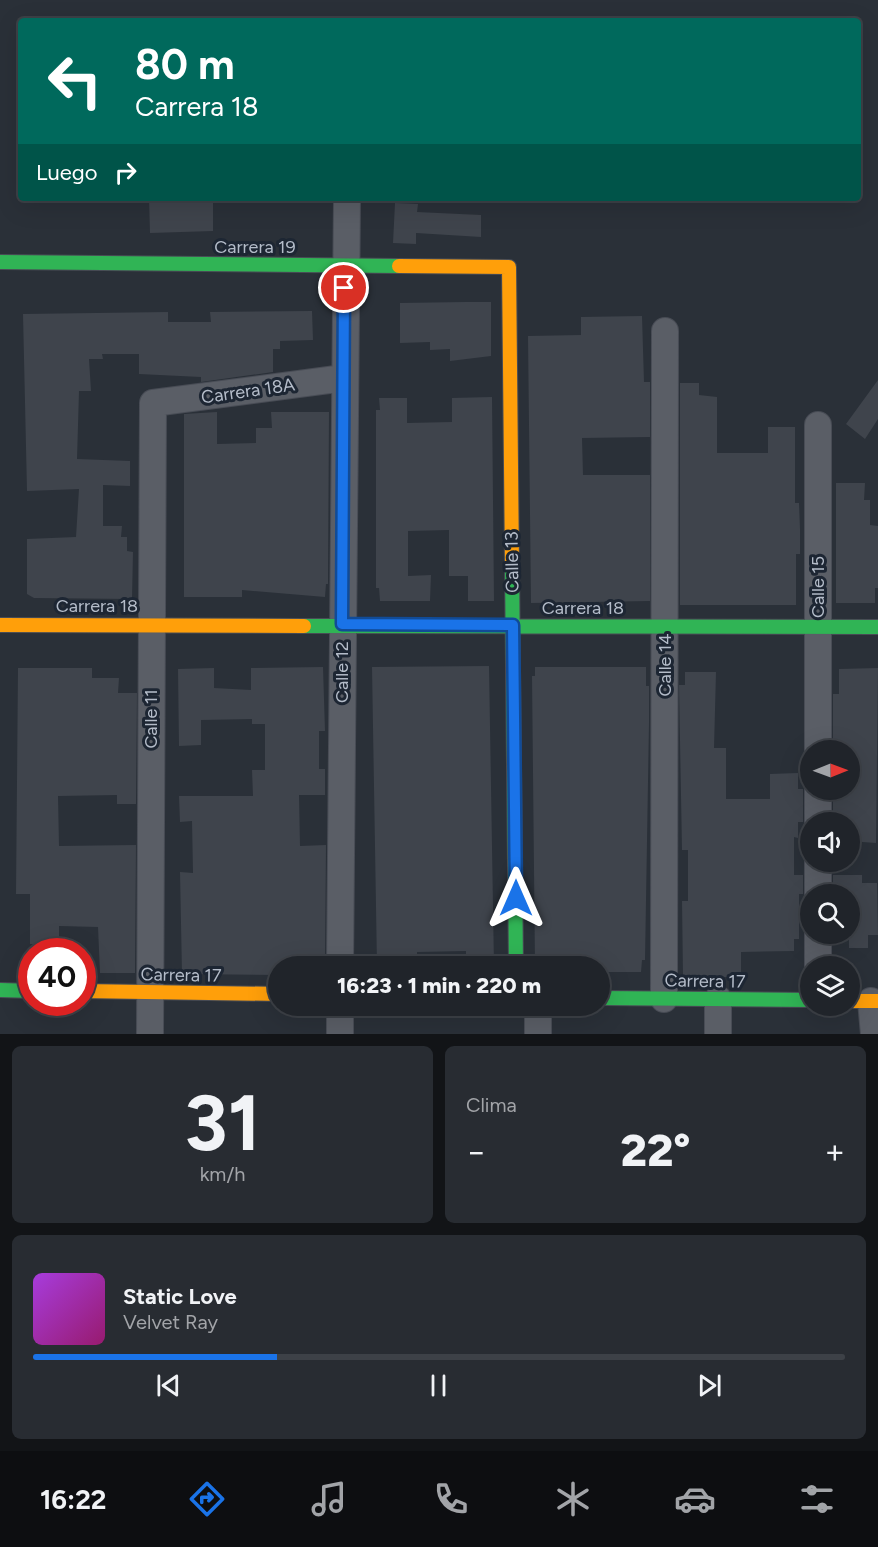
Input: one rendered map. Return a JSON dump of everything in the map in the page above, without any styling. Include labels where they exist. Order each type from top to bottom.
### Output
[{"type":"street","name":"Calle 12","points":[[340,956],[347,201]]},
{"type":"street","name":"Carrera 19","points":[[0,262],[509,267]]},
{"type":"street","name":"Calle 13","points":[[509,267],[516,956]]},
{"type":"street","name":"Calle 14","points":[[664,999],[665,331]]},
{"type":"street","name":"Carrera 18A","points":[[153,403],[344,378]]},
{"type":"street","name":"Calle 11","points":[[150,1034],[153,403]]},
{"type":"street","name":"Calle 15","points":[[818,425],[818,740]]},
{"type":"street","name":"Carrera 18","points":[[0,625],[878,627]]},
{"type":"street","points":[[0,990],[18,991]]},
{"type":"street","name":"Carrera 17","points":[[96,992],[268,994]]},
{"type":"street","name":"Carrera 17","points":[[610,998],[800,1000]]},
{"type":"street","points":[[718,999],[718,1034]]},
{"type":"street","points":[[866,1001],[874,1034]]},
{"type":"street","points":[[340,1016],[340,1034]]},
{"type":"street","points":[[537,1034],[538,1016]]},
{"type":"building","points":[[149,201],[213,201],[213,231],[150,233]]},
{"type":"building","points":[[395,203],[418,204],[417,212],[481,215],[481,237],[416,233],[416,244],[393,243]]},
{"type":"building","points":[[491,302],[491,356],[450,361],[450,349],[430,350],[430,342],[400,343],[400,303]]},
{"type":"building","points":[[312,311],[313,340],[280,341],[280,349],[273,349],[273,372],[201,382],[201,377],[139,374],[139,354],[102,354],[103,359],[89,359],[91,391],[79,391],[77,459],[130,461],[130,486],[103,485],[103,526],[122,526],[121,537],[127,537],[127,551],[133,552],[132,599],[34,598],[27,594],[27,539],[76,537],[79,489],[27,491],[23,314],[168,312],[168,322],[211,322],[210,312]]},
{"type":"building","points":[[642,316],[644,382],[650,382],[650,437],[582,438],[583,475],[650,475],[650,601],[531,603],[528,336],[581,335],[581,317]]},
{"type":"building","points":[[878,380],[878,419],[865,439],[846,424]]},
{"type":"building","points":[[680,383],[699,383],[699,395],[717,397],[717,453],[768,453],[768,427],[795,427],[795,503],[799,503],[800,529],[800,554],[796,554],[796,605],[680,605]]},
{"type":"building","points":[[492,397],[494,601],[468,601],[468,576],[449,576],[449,530],[408,531],[408,576],[431,575],[430,601],[380,601],[379,588],[376,588],[376,410],[380,410],[379,398],[407,398],[407,423],[452,422],[452,398]]},
{"type":"building","points":[[217,412],[217,444],[256,443],[256,428],[272,428],[271,412],[329,412],[328,584],[326,584],[325,597],[242,590],[242,597],[184,597],[184,414]]},
{"type":"building","points":[[836,483],[865,483],[864,500],[870,500],[870,525],[878,526],[878,588],[875,588],[875,603],[836,603]]},
{"type":"building","points":[[489,666],[494,956],[466,956],[466,951],[417,952],[417,956],[377,956],[372,667]]},
{"type":"building","points":[[323,667],[325,731],[319,731],[319,769],[325,769],[325,795],[299,795],[300,846],[326,845],[325,956],[268,956],[268,975],[182,974],[180,872],[193,873],[192,821],[180,822],[179,796],[253,796],[252,770],[265,770],[265,724],[252,724],[252,719],[201,720],[201,745],[179,746],[178,669],[214,668],[214,688],[251,690],[251,668]]},
{"type":"building","points":[[535,667],[646,667],[646,686],[649,686],[649,723],[645,960],[642,960],[641,972],[610,972],[610,956],[535,956],[532,676],[535,676]]},
{"type":"building","points":[[18,668],[92,668],[92,678],[119,678],[118,693],[137,693],[136,804],[117,804],[117,795],[58,796],[59,846],[136,845],[135,973],[100,973],[98,927],[59,926],[59,938],[30,938],[30,894],[16,894]]},
{"type":"building","points":[[878,668],[876,843],[860,842],[860,812],[833,812],[833,800],[860,800],[860,740],[833,740],[833,694],[839,694],[839,669]]},
{"type":"building","points":[[685,672],[716,672],[714,748],[726,748],[726,799],[770,799],[770,774],[798,773],[800,800],[803,800],[803,812],[800,812],[800,822],[798,822],[798,838],[794,837],[794,875],[803,875],[803,884],[800,884],[799,894],[799,939],[794,939],[794,951],[741,952],[741,977],[683,977],[682,901],[688,901],[688,850],[682,850],[679,685],[685,685]]},
{"type":"building","points":[[833,875],[862,875],[862,883],[877,883],[878,935],[868,935],[868,948],[849,948],[849,944],[860,944],[860,884],[833,884]]},
{"type":"traffic: fast","points":[[0,262],[399,266]]},
{"type":"traffic: fast","points":[[512,566],[516,956]]},
{"type":"traffic: fast","points":[[304,626],[878,627]]},
{"type":"traffic: fast","points":[[0,990],[18,991]]},
{"type":"traffic: fast","points":[[610,998],[800,1000]]},
{"type":"traffic: slow","points":[[399,266],[509,267],[512,566]]},
{"type":"traffic: slow","points":[[0,625],[304,626]]},
{"type":"traffic: slow","points":[[96,991],[268,994]]},
{"type":"traffic: slow","points":[[860,1001],[878,1001]]},
{"type":"route","points":[[344,288],[342,624],[513,625],[516,898]]}]
